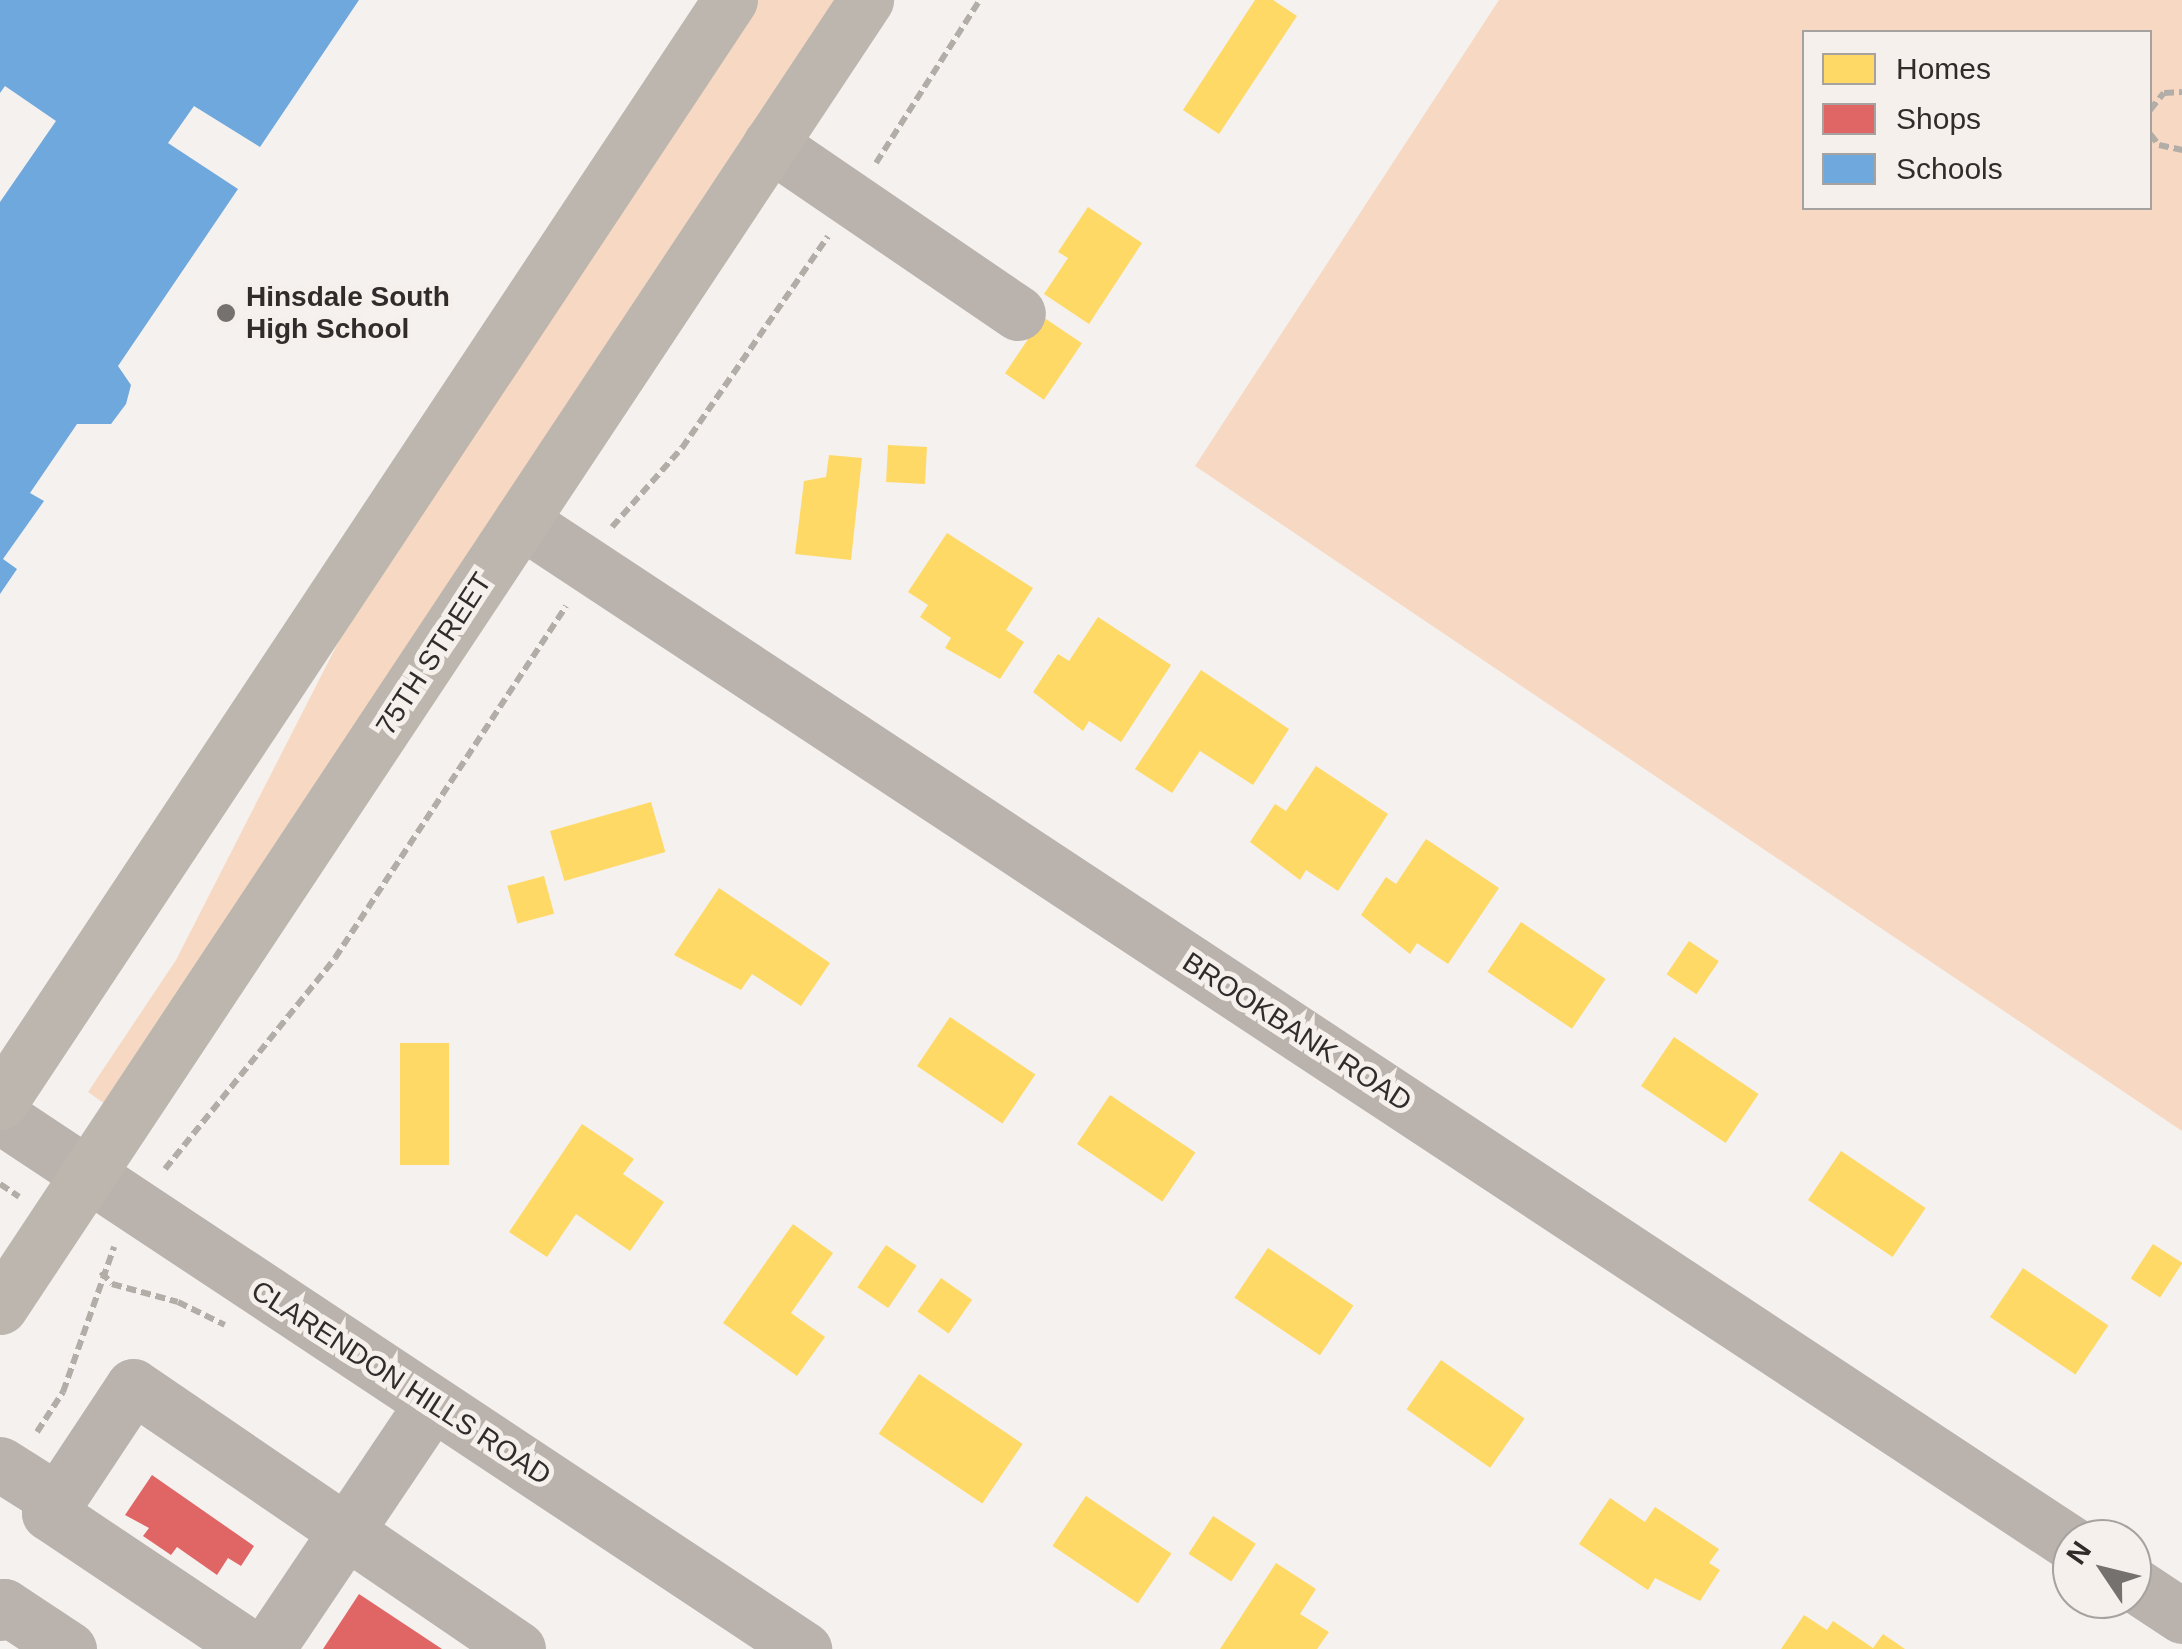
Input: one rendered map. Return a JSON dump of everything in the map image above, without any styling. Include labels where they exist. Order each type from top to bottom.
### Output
[{"type":"main road","points":[[0,1102],[730,0]]},
{"type":"main road","name":"75TH STREET","points":[[0,1307],[866,0]]},
{"type":"street","points":[[770,144],[1018,314]]},
{"type":"street","name":"BROOKBANK ROAD","points":[[522,521],[2052,1531]]},
{"type":"street","name":"CLARENDON HILLS ROAD","points":[[0,1116],[797,1647]]},
{"type":"street","points":[[249,1644],[49,1513],[133,1386],[518,1649]]},
{"type":"street","points":[[249,1644],[346,1529],[432,1404]]},
{"type":"street","points":[[249,1644],[221,1601],[93,1516],[89,1486],[128,1439],[152,1438],[239,1498],[266,1507],[299,1497]]},
{"type":"street","points":[[17,1450],[57,1500]]},
{"type":"street","points":[[2152,1597],[2182,1616]]},
{"type":"street","points":[[0,1613],[4,1606],[69,1649]]},
{"type":"path","points":[[2152,108],[2164,93],[2182,92]]},
{"type":"path","points":[[2152,137],[2159,146],[2182,150]]},
{"type":"path","points":[[17,1450],[64,1392],[110,1253]]},
{"type":"shaded area","points":[[756,0],[841,0],[105,1104],[88,1092],[176,960],[365,590]]},
{"type":"shaded area","points":[[1499,0],[2182,0],[2182,1131],[1195,466]]},
{"type":"building: Homes","points":[[1255,0],[1273,0],[1297,16],[1219,134],[1183,110]]},
{"type":"building: Homes","points":[[1088,207],[1142,243],[1089,324],[1044,294],[1068,258],[1058,252]]},
{"type":"building: Homes","points":[[1043,317],[1082,343],[1044,400],[1005,373]]},
{"type":"building: Homes","points":[[888,445],[927,447],[925,484],[886,482]]},
{"type":"building: Homes","points":[[829,455],[862,458],[851,560],[795,554],[804,481],[826,477]]},
{"type":"building: Homes","points":[[947,533],[1033,588],[1006,630],[1024,642],[1000,679],[945,648],[951,638],[920,617],[928,605],[908,592]]},
{"type":"building: Homes","points":[[1098,617],[1171,665],[1121,742],[1089,721],[1083,731],[1033,692],[1058,654],[1069,661]]},
{"type":"building: Homes","points":[[1201,670],[1289,729],[1253,785],[1200,751],[1172,793],[1135,769]]},
{"type":"building: Homes","points":[[1316,766],[1388,814],[1338,891],[1306,870],[1300,880],[1250,842],[1275,804],[1286,811]]},
{"type":"building: Homes","points":[[651,802],[665,852],[564,881],[550,831]]},
{"type":"building: Homes","points":[[1426,839],[1499,888],[1448,964],[1417,943],[1410,954],[1361,915],[1386,877],[1396,884]]},
{"type":"building: Homes","points":[[544,876],[554,914],[517,924],[507,886]]},
{"type":"building: Homes","points":[[719,888],[830,963],[801,1006],[752,974],[741,990],[674,955]]},
{"type":"building: Homes","points":[[1521,922],[1606,979],[1572,1029],[1487,972]]},
{"type":"building: Homes","points":[[1689,941],[1719,961],[1696,994],[1667,974]]},
{"type":"building: Homes","points":[[950,1017],[1035,1075],[1002,1124],[917,1066]]},
{"type":"building: Homes","points":[[1674,1037],[1759,1094],[1726,1143],[1641,1086]]},
{"type":"building: Homes","points":[[400,1043],[449,1043],[449,1165],[400,1165]]},
{"type":"building: Homes","points":[[1110,1095],[1195,1153],[1162,1202],[1077,1144]]},
{"type":"building: Homes","points":[[582,1124],[634,1159],[623,1174],[664,1202],[630,1251],[576,1214],[547,1257],[509,1232]]},
{"type":"building: Homes","points":[[1841,1151],[1926,1208],[1893,1257],[1808,1200]]},
{"type":"building: Homes","points":[[793,1224],[833,1253],[791,1313],[825,1337],[797,1376],[723,1323]]},
{"type":"building: Homes","points":[[2153,1244],[2182,1263],[2160,1297],[2131,1278]]},
{"type":"building: Homes","points":[[886,1245],[917,1266],[888,1308],[857,1287]]},
{"type":"building: Homes","points":[[1268,1248],[1353,1306],[1320,1355],[1234,1298]]},
{"type":"building: Homes","points":[[2023,1268],[2108,1326],[2075,1375],[1990,1317]]},
{"type":"building: Homes","points":[[941,1278],[972,1300],[949,1333],[917,1312]]},
{"type":"building: Homes","points":[[1441,1360],[1525,1419],[1490,1468],[1407,1409]]},
{"type":"building: Homes","points":[[919,1374],[1023,1444],[982,1504],[879,1434]]},
{"type":"building: Homes","points":[[1086,1496],[1171,1554],[1138,1603],[1052,1546]]},
{"type":"building: Homes","points":[[1610,1498],[1645,1522],[1655,1507],[1719,1549],[1709,1563],[1720,1570],[1700,1601],[1655,1578],[1648,1590],[1579,1544]]},
{"type":"building: Homes","points":[[1213,1516],[1256,1544],[1231,1582],[1188,1554]]},
{"type":"building: Homes","points":[[1276,1563],[1316,1589],[1300,1614],[1329,1632],[1317,1649],[1220,1649]]},
{"type":"building: Homes","points":[[1804,1615],[1827,1630],[1833,1621],[1873,1648],[1883,1634],[1905,1649],[1781,1649]]},
{"type":"building: Shops","points":[[152,1475],[254,1546],[241,1566],[228,1558],[217,1575],[177,1547],[171,1555],[143,1536],[149,1528],[125,1515]]},
{"type":"building: Shops","points":[[359,1594],[442,1649],[323,1649]]},
{"type":"building: Schools","points":[[0,0],[359,0],[260,147],[194,106],[168,143],[238,189],[118,366],[131,385],[126,404],[111,424],[77,424],[30,493],[44,501],[3,559],[17,569],[0,594],[0,202],[56,121],[5,86],[0,93]]},
{"type":"place","name":"Hinsdale South High School","points":[[226,313]]}]
